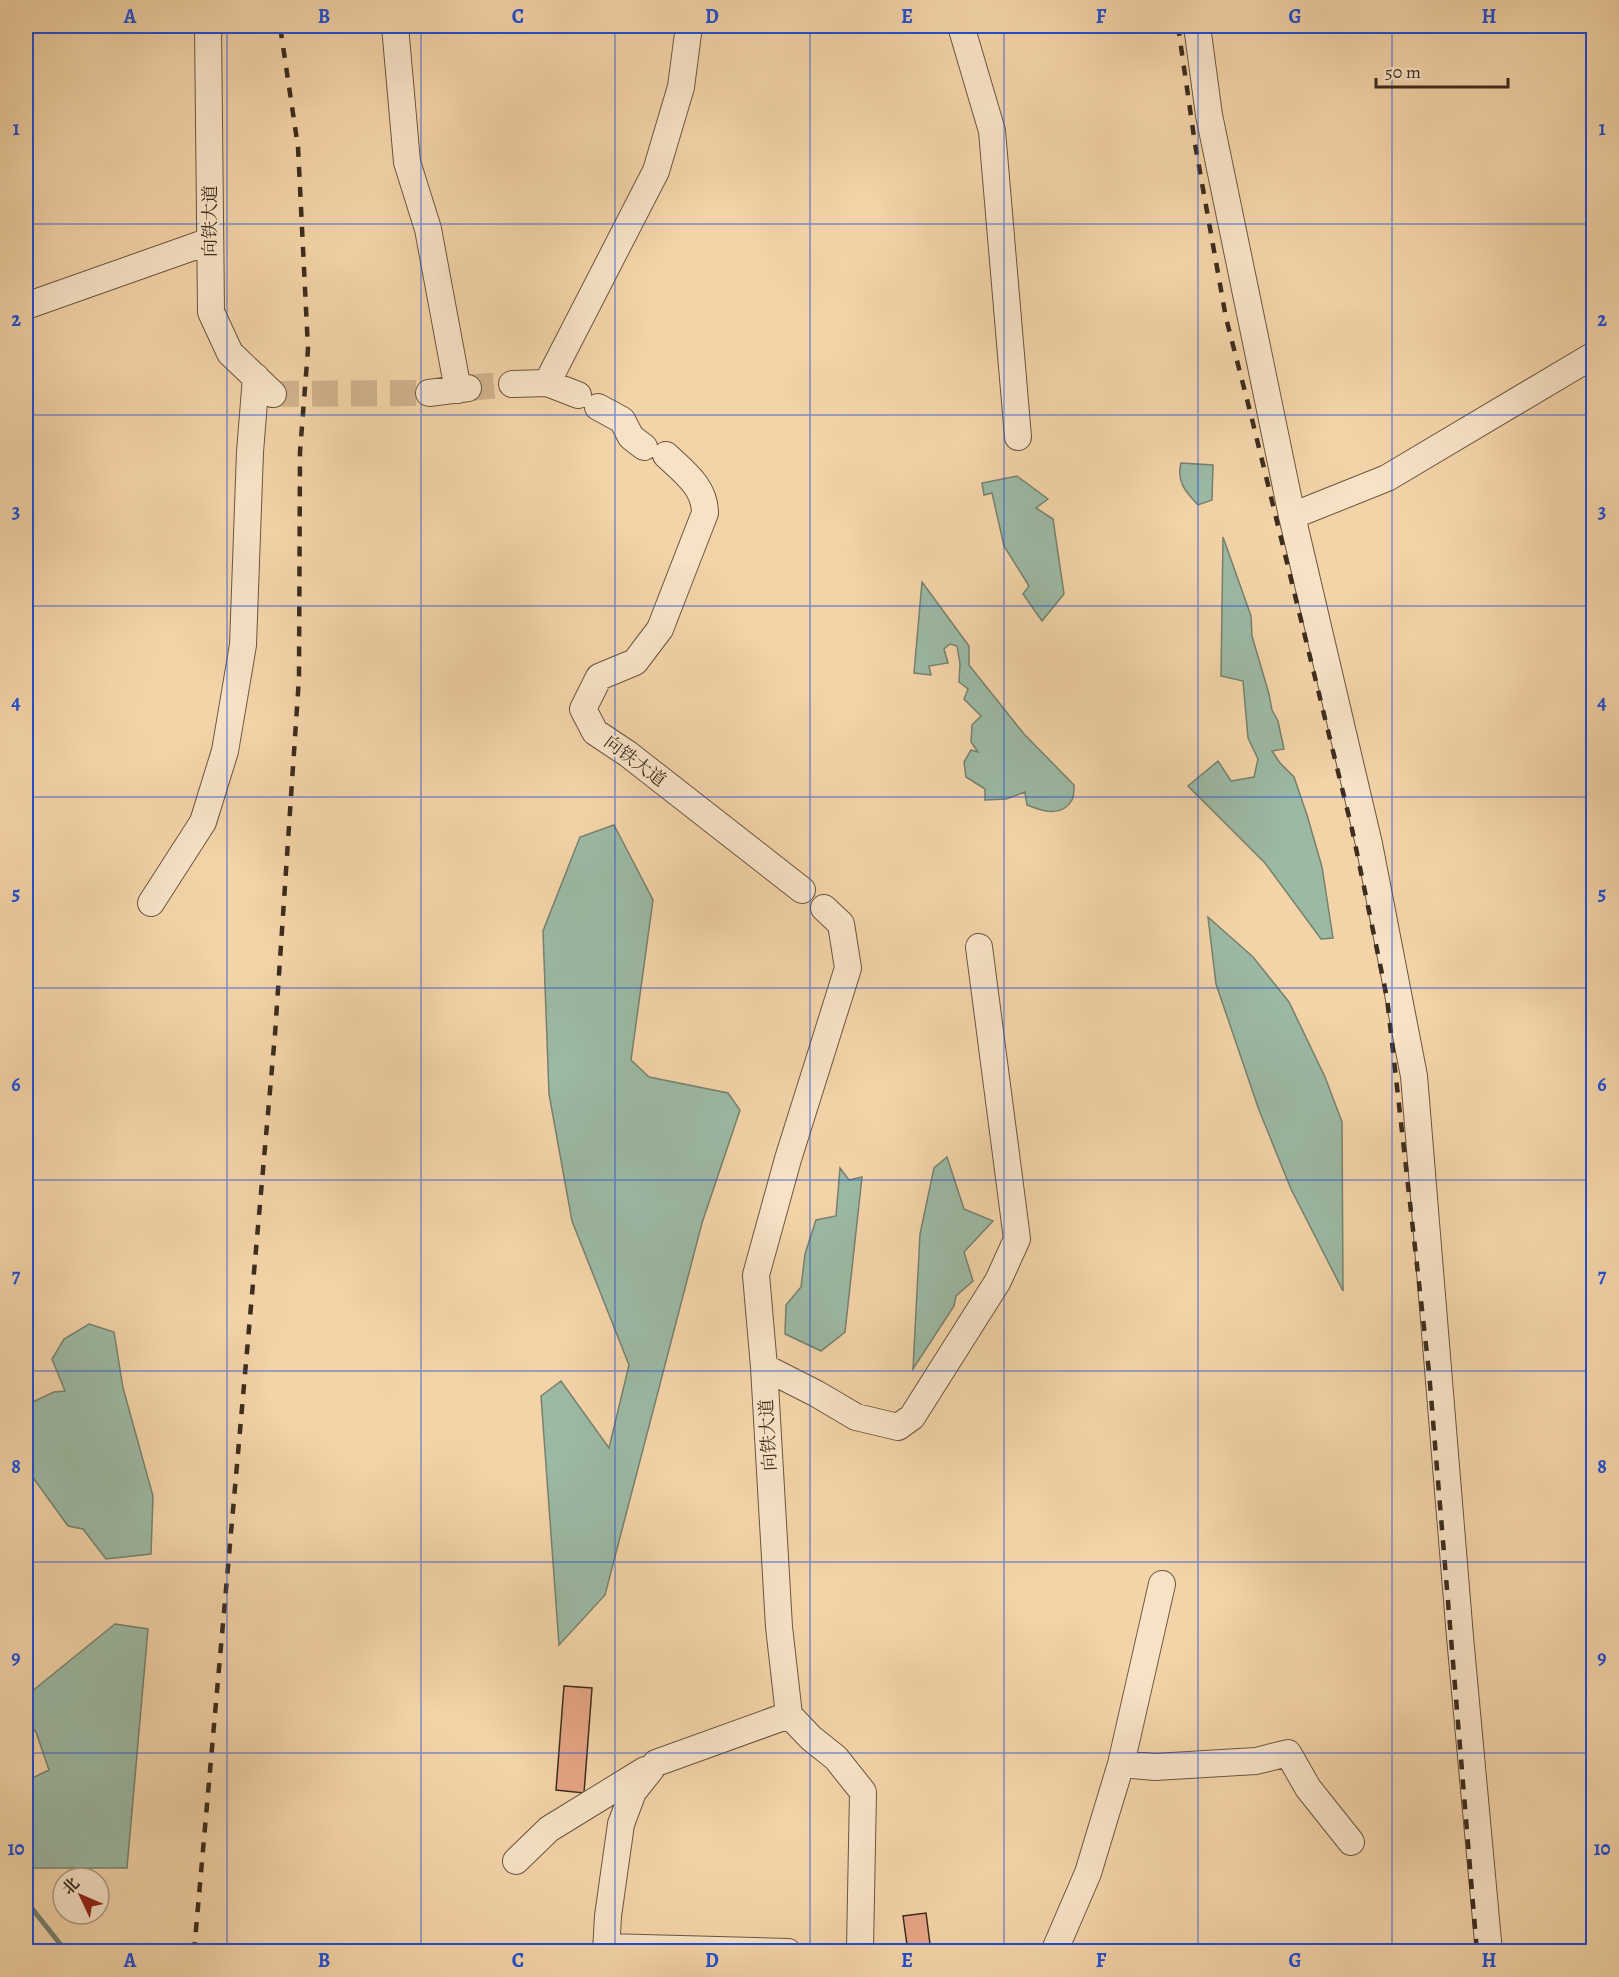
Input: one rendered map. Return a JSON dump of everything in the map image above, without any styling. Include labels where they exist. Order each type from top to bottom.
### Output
[{"type":"street","name":"向铁大道","points":[[151,903],[203,822],[225,751],[243,645],[250,442],[265,386],[230,353],[211,312],[208,26]]},
{"type":"street","points":[[395,26],[407,162],[428,229],[463,389],[429,393]]},
{"type":"street","points":[[547,383],[656,171],[681,87],[689,26]]},
{"type":"street","points":[[961,26],[992,131],[1018,437]]},
{"type":"street","points":[[1197,26],[1209,115],[1292,516],[1369,844],[1414,1076],[1459,1625],[1489,1952]]},
{"type":"street","points":[[26,306],[210,241]]},
{"type":"street","points":[[1292,516],[1387,478],[1593,355]]},
{"type":"street","name":"向铁大道","points":[[512,384],[547,383],[588,401],[622,420],[631,437],[655,451],[692,479],[705,500],[705,513],[660,629],[635,662],[598,676],[583,709],[595,732],[628,754],[802,890]]},
{"type":"street","name":"向铁大道","points":[[789,1715],[780,1627],[756,1275],[788,1159],[848,968],[841,924],[824,908]]},
{"type":"street","points":[[764,1367],[856,1417],[898,1426],[912,1417],[998,1281],[1017,1239],[979,947]]},
{"type":"street","points":[[1054,1952],[1088,1873],[1121,1764],[1162,1584]]},
{"type":"street","points":[[516,1861],[549,1829],[656,1763],[789,1715],[811,1738],[836,1758],[863,1792],[860,1948],[862,1952]]},
{"type":"street","points":[[1121,1764],[1155,1767],[1256,1761],[1288,1753],[1308,1788],[1351,1842]]},
{"type":"street","points":[[656,1763],[633,1792],[621,1824],[608,1916],[606,1949],[788,1952]]},
{"type":"shaded area","points":[[1181,463],[1213,465],[1212,500],[1198,505],[1190,496],[1181,481]]},
{"type":"shaded area","points":[[1017,476],[1048,499],[1036,508],[1053,519],[1064,594],[1042,621],[1023,594],[1029,586],[1004,546],[992,493],[984,495],[982,483]]},
{"type":"shaded area","points":[[1223,537],[1251,616],[1252,636],[1272,710],[1278,721],[1284,749],[1272,751],[1294,777],[1307,815],[1322,867],[1333,938],[1321,939],[1265,863],[1188,786],[1218,761],[1231,781],[1254,777],[1258,759],[1248,738],[1243,681],[1221,676]]},
{"type":"shaded area","points":[[922,582],[969,646],[969,665],[1024,734],[1074,785],[1074,795],[1068,806],[1057,811],[1045,811],[1027,805],[1025,792],[1006,799],[985,800],[985,789],[966,777],[964,762],[971,750],[978,752],[971,742],[972,725],[981,716],[964,699],[968,689],[959,682],[960,664],[957,646],[950,644],[944,649],[948,663],[929,666],[931,675],[914,673]]},
{"type":"shaded area","points":[[614,825],[653,900],[631,1060],[649,1077],[728,1093],[740,1110],[702,1223],[605,1595],[559,1645],[541,1396],[561,1381],[609,1448],[629,1365],[572,1221],[549,1094],[543,931],[580,837]]},
{"type":"shaded area","points":[[1208,917],[1253,957],[1289,1002],[1325,1077],[1342,1122],[1343,1291],[1291,1189],[1259,1110],[1216,984]]},
{"type":"shaded area","points":[[947,1157],[964,1209],[993,1221],[964,1252],[973,1281],[956,1296],[954,1306],[913,1369],[920,1234],[934,1168]]},
{"type":"shaded area","points":[[840,1168],[849,1180],[862,1177],[845,1332],[821,1351],[785,1334],[786,1305],[801,1287],[805,1254],[816,1220],[836,1216]]},
{"type":"shaded area","points":[[89,1324],[114,1332],[123,1388],[153,1496],[151,1554],[106,1559],[83,1529],[68,1526],[26,1468],[26,1405],[54,1392],[65,1391],[52,1359],[64,1339]]},
{"type":"shaded area","points":[[115,1624],[148,1629],[127,1868],[51,1866],[51,1868],[27,1868],[26,1781],[49,1770],[36,1732],[26,1719],[26,1696]]},
{"type":"building","points":[[564,1686],[592,1688],[584,1793],[556,1790]]},
{"type":"building","points":[[926,1913],[931,1952],[908,1952],[903,1916]]},
{"type":"waterway","points":[[26,1901],[61,1945]]},
{"type":"tunnel","points":[[468,388],[512,384]]},
{"type":"tunnel","points":[[273,394],[429,393]]},
{"type":"railway","points":[[194,1952],[275,1034],[299,678],[300,452],[308,349],[298,147],[280,26]]},
{"type":"railway","points":[[1178,26],[1195,144],[1226,318],[1352,829],[1387,998],[1429,1372],[1477,1952]]}]
